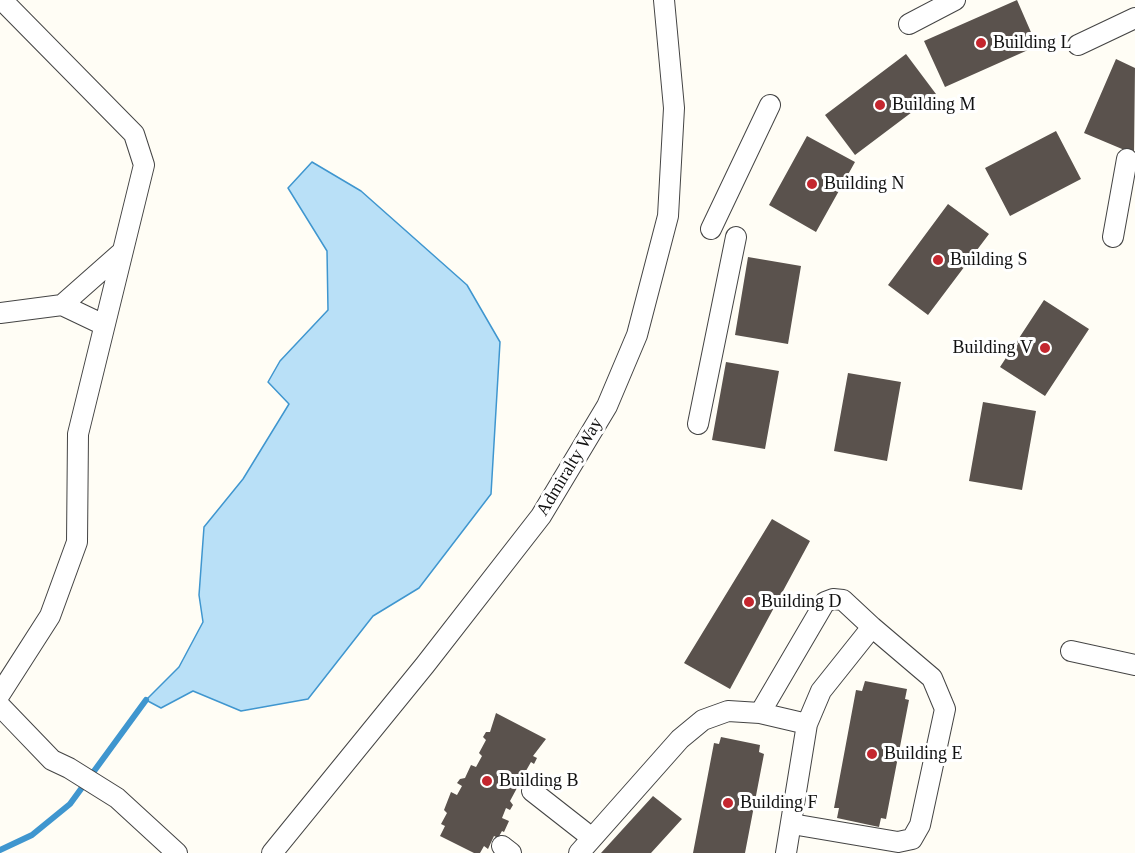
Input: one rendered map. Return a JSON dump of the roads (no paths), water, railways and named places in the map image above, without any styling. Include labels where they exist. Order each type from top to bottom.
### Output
[{"type":"street","points":[[0,694],[50,616],[77,542],[78,434],[144,165],[134,135],[2,0]]},
{"type":"street","name":"Admiralty Way","points":[[272,853],[425,665],[541,516],[607,406],[637,336],[668,216],[674,108],[664,0]]},
{"type":"street","points":[[909,24],[954,0]]},
{"type":"street","points":[[1078,45],[1135,18]]},
{"type":"street","points":[[711,229],[770,105]]},
{"type":"street","points":[[1113,237],[1127,159]]},
{"type":"street","points":[[698,424],[736,237]]},
{"type":"street","points":[[0,313],[62,304],[123,252]]},
{"type":"street","points":[[62,304],[104,325]]},
{"type":"street","points":[[760,713],[825,602],[833,599],[843,600],[932,678],[945,709],[920,825],[912,839],[898,842],[792,824]]},
{"type":"street","points":[[786,853],[807,724],[821,691],[872,627]]},
{"type":"street","points":[[1071,651],[1135,665]]},
{"type":"street","points":[[0,706],[52,760],[117,798],[177,853]]},
{"type":"street","points":[[579,853],[680,739],[703,720],[728,711],[760,713],[807,724]]},
{"type":"street","points":[[532,791],[592,838]]},
{"type":"water","points":[[312,162],[361,191],[467,285],[500,342],[491,494],[419,588],[373,616],[308,699],[241,711],[193,691],[161,708],[146,700],[179,667],[203,622],[199,595],[204,527],[243,479],[289,404],[268,382],[280,361],[328,310],[327,251],[288,188]]},
{"type":"waterway","points":[[0,850],[32,835],[70,804],[146,700]]},
{"type":"place","name":"Building L","points":[[981,43]]},
{"type":"place","name":"Building M","points":[[880,105]]},
{"type":"place","name":"Building N","points":[[812,184]]},
{"type":"place","name":"Building S","points":[[938,260]]},
{"type":"place","name":"Building V","points":[[1045,348]]},
{"type":"place","name":"Building D","points":[[749,602]]},
{"type":"place","name":"Building E","points":[[872,754]]},
{"type":"place","name":"Building B","points":[[487,781]]},
{"type":"place","name":"Building F","points":[[728,803]]}]
